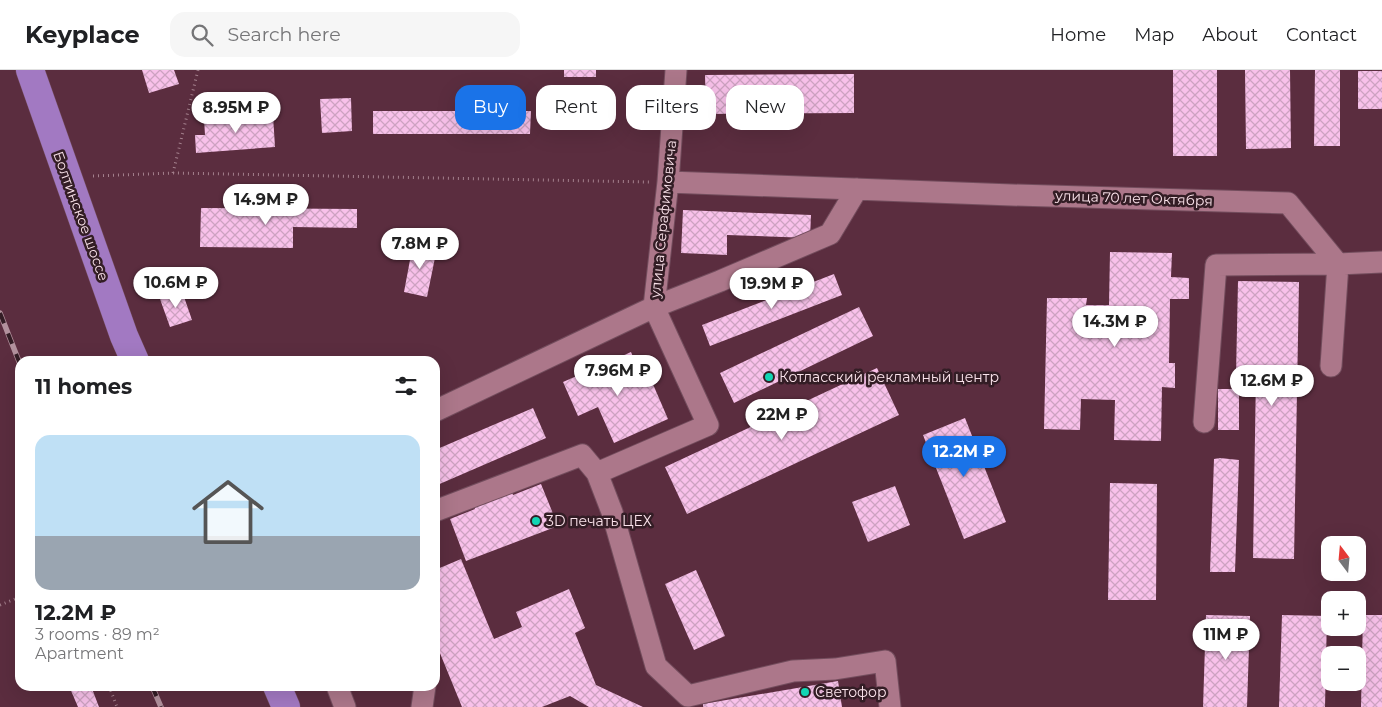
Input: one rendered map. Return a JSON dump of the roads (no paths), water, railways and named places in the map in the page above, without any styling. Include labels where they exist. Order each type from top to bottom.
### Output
[{"type":"main road","name":"Болтинское шоссе","points":[[30,70],[124,336],[134,356]]},
{"type":"main road","points":[[279,691],[286,707]]},
{"type":"street","name":"улица Серафимовича","points":[[654,307],[668,182],[676,70]]},
{"type":"street","name":"улица 70 лет Октября","points":[[668,182],[1288,202],[1338,264]]},
{"type":"street","points":[[440,409],[654,307],[830,234],[857,189]]},
{"type":"street","points":[[1204,422],[1216,265],[1382,262]]},
{"type":"street","points":[[1331,366],[1338,264]]},
{"type":"street","points":[[597,473],[708,425],[654,307]]},
{"type":"street","points":[[440,509],[582,454],[597,473],[615,520],[656,666],[688,696],[793,671],[835,669],[885,661],[890,707]]},
{"type":"street","points":[[339,691],[345,707]]},
{"type":"street","points":[[422,707],[424,691]]},
{"type":"railway","points":[[0,313],[17,356]]},
{"type":"railway","points":[[154,691],[161,707]]},
{"type":"place","name":"Котласский рекламный центр","points":[[769,377]]},
{"type":"place","name":"3D печать ЦЕХ","points":[[536,521]]},
{"type":"place","name":"Светофор","points":[[805,692]]}]
